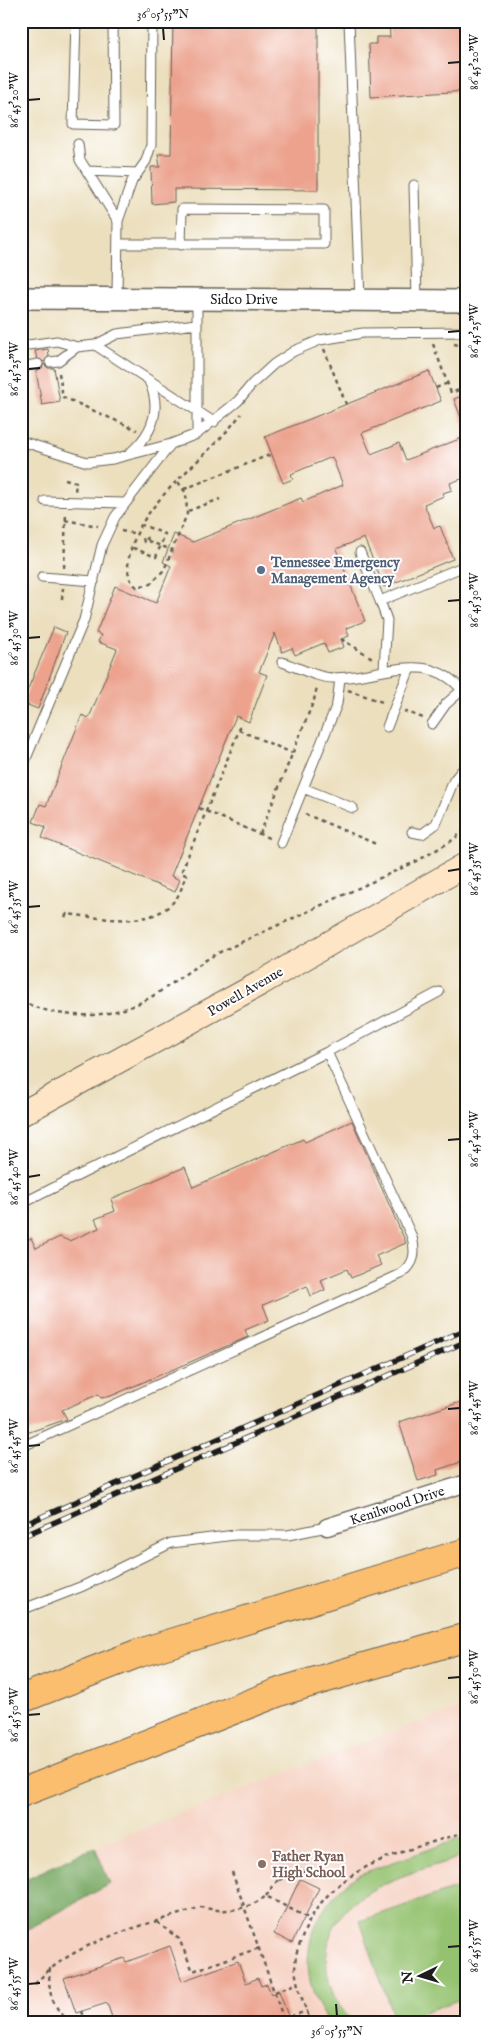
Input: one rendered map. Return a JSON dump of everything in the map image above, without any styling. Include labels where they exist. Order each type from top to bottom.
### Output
[{"type":"highway","points":[[21,1699],[139,1653],[467,1552]]},
{"type":"highway","points":[[21,1718],[182,1655],[413,1570]]},
{"type":"highway","points":[[21,1793],[282,1691],[467,1637]]},
{"type":"main road","name":"Powell Avenue","points":[[21,1114],[259,984],[467,864]]},
{"type":"street","name":"Sidco Drive","points":[[21,298],[467,301]]},
{"type":"street","name":"Kenilwood Drive","points":[[327,1527],[467,1483]]},
{"type":"lane","points":[[76,21],[73,124],[114,125],[113,21]]},
{"type":"lane","points":[[117,298],[118,221],[132,181],[138,173],[151,145],[152,21]]},
{"type":"lane","points":[[349,21],[360,300]]},
{"type":"lane","points":[[78,144],[80,160],[118,221]]},
{"type":"lane","points":[[87,171],[138,173]]},
{"type":"lane","points":[[414,184],[417,301]]},
{"type":"lane","points":[[118,244],[181,244],[324,244],[324,210],[182,209],[181,244]]},
{"type":"lane","points":[[197,299],[197,434]]},
{"type":"lane","points":[[21,346],[57,341],[77,347],[95,345],[117,334],[196,324]]},
{"type":"lane","points":[[21,441],[87,462],[128,455],[171,444],[197,434],[214,422],[274,364],[294,351],[364,333],[466,333]]},
{"type":"lane","points":[[95,345],[214,422]]},
{"type":"lane","points":[[54,361],[77,347]]},
{"type":"lane","points":[[21,366],[38,364]]},
{"type":"lane","points":[[128,455],[151,428],[156,398],[149,380]]},
{"type":"lane","points":[[22,768],[84,620],[102,545],[124,503],[171,444]]},
{"type":"lane","points":[[45,501],[124,503]]},
{"type":"lane","points":[[360,552],[387,620],[384,667]]},
{"type":"lane","points":[[380,601],[467,565]]},
{"type":"lane","points":[[42,577],[94,581]]},
{"type":"lane","points":[[282,662],[327,677],[340,678],[384,667],[431,670],[443,675],[464,691],[446,704],[433,723]]},
{"type":"lane","points":[[387,727],[410,668]]},
{"type":"lane","points":[[281,843],[337,704],[340,678]]},
{"type":"lane","points":[[412,832],[422,834],[436,824],[454,780],[467,764]]},
{"type":"lane","points":[[304,788],[353,808]]},
{"type":"lane","points":[[21,1204],[326,1052],[439,992]]},
{"type":"lane","points":[[21,1447],[358,1295],[401,1274],[409,1267],[416,1252],[412,1237],[326,1052]]},
{"type":"lane","points":[[21,1610],[83,1586],[170,1543],[235,1535],[288,1535],[327,1527]]},
{"type":"path","points":[[426,342],[438,342]]},
{"type":"path","points":[[432,342],[451,393],[467,387]]},
{"type":"path","points":[[450,343],[467,347]]},
{"type":"path","points":[[322,345],[332,347]]},
{"type":"path","points":[[316,352],[322,345]]},
{"type":"path","points":[[322,345],[346,404]]},
{"type":"path","points":[[54,361],[63,396],[147,434]]},
{"type":"path","points":[[436,388],[448,383]]},
{"type":"path","points":[[178,482],[184,489],[188,511],[161,574],[150,584],[138,587],[131,582],[127,560],[142,525],[152,510],[244,410]]},
{"type":"path","points":[[184,489],[272,454]]},
{"type":"path","points":[[62,599],[66,497],[75,494],[76,482],[64,479]]},
{"type":"path","points":[[188,511],[220,499]]},
{"type":"path","points":[[133,547],[156,557],[165,534],[142,525]]},
{"type":"path","points":[[148,540],[172,550]]},
{"type":"path","points":[[341,639],[384,667]]},
{"type":"path","points":[[260,834],[314,700],[317,685],[352,690],[433,723]]},
{"type":"path","points":[[65,917],[67,914],[108,918],[143,918],[157,913],[173,902],[179,894],[186,875],[181,873],[242,723]]},
{"type":"path","points":[[239,730],[292,753]]},
{"type":"path","points":[[199,808],[281,843]]},
{"type":"path","points":[[295,810],[376,844]]},
{"type":"path","points":[[21,1001],[45,1010],[78,1016],[116,1011],[135,1005],[156,994],[214,955],[417,861],[450,842],[467,828]]},
{"type":"path","points":[[311,2023],[298,1983],[296,1956],[310,1919],[328,1894],[347,1877],[366,1866],[467,1830]]},
{"type":"path","points":[[35,1984],[50,1968],[79,1949],[201,1907],[221,1911],[245,1908],[266,1896],[279,1878],[310,1869]]},
{"type":"path","points":[[232,1872],[284,2021],[307,2011]]},
{"type":"path","points":[[266,1896],[310,1919]]},
{"type":"path","points":[[157,1922],[179,1939],[193,1971],[259,1948]]},
{"type":"path","points":[[50,1968],[48,1985],[50,1996],[60,2014],[71,2023]]},
{"type":"path","points":[[274,1992],[298,1983]]},
{"type":"path","points":[[81,2011],[85,2023]]},
{"type":"shaded area","points":[[21,157],[27,248],[21,248]]},
{"type":"shaded area","name":"Father Ryan High School","points":[[467,1706],[467,2023],[21,2023],[21,1880],[103,1844],[388,1733]]},
{"type":"green space","points":[[467,1836],[467,1855],[395,1879],[372,1890],[352,1904],[337,1921],[328,1943],[328,1977],[340,2006],[355,2023],[330,2023],[318,2003],[310,1983],[308,1962],[310,1942],[317,1922],[328,1904],[342,1888],[360,1874]]},
{"type":"green space","points":[[95,1847],[110,1884],[21,1933],[21,1881]]},
{"type":"green space","points":[[467,1884],[467,1997],[395,2022],[360,1921]]},
{"type":"building","points":[[173,21],[318,21],[318,190],[174,189],[174,202],[152,204],[151,167],[160,167],[158,154],[171,154]]},
{"type":"building","points":[[389,21],[467,21],[467,91],[371,97],[369,44],[376,44],[376,37],[390,37]]},
{"type":"building","points":[[48,349],[49,356],[44,362],[37,358],[35,351]]},
{"type":"building","points":[[44,364],[48,368],[54,368],[60,402],[42,405],[36,371],[42,368]]},
{"type":"building","points":[[429,371],[441,401],[362,433],[371,454],[399,443],[406,460],[467,436],[467,477],[450,483],[452,490],[443,493],[444,496],[424,504],[434,528],[440,526],[453,559],[384,587],[364,538],[336,549],[365,621],[346,628],[349,636],[341,639],[344,647],[328,653],[324,643],[295,655],[292,648],[282,652],[275,633],[259,672],[267,675],[249,722],[236,716],[171,876],[180,880],[175,892],[42,838],[46,827],[33,822],[40,804],[46,806],[82,715],[89,718],[117,649],[98,642],[101,635],[96,633],[115,586],[156,603],[171,566],[163,562],[174,534],[193,542],[301,498],[303,502],[343,485],[332,457],[291,474],[293,479],[283,483],[265,437]]},
{"type":"building","points":[[467,394],[467,431],[466,431],[454,399]]},
{"type":"building","points":[[54,627],[66,632],[38,709],[22,703]]},
{"type":"building","points":[[352,1121],[406,1243],[376,1256],[381,1265],[351,1278],[347,1269],[321,1280],[325,1290],[311,1296],[307,1286],[263,1305],[269,1320],[245,1330],[248,1337],[111,1396],[101,1398],[99,1394],[62,1410],[67,1419],[21,1435],[21,1243],[31,1238],[36,1248],[60,1237],[69,1241],[99,1228],[95,1219],[115,1211],[111,1199],[185,1167],[193,1187],[303,1139],[305,1142]]},
{"type":"building","points":[[467,1400],[467,1460],[437,1470],[438,1475],[418,1481],[399,1422]]},
{"type":"building","points":[[300,1879],[319,1888],[292,1943],[274,1934]]},
{"type":"building","points":[[170,1946],[182,1981],[238,1961],[246,1983],[258,1978],[261,1986],[267,1984],[271,1994],[279,1991],[288,2016],[280,2019],[281,2023],[114,2023],[107,2003],[76,2013],[64,1978],[124,1958],[126,1962]]},
{"type":"railway","points":[[21,1526],[467,1329]]},
{"type":"railway","points":[[21,1537],[467,1341]]},
{"type":"place","name":"Tennessee Emergency Management Agency","points":[[261,570]]},
{"type":"place","name":"Father Ryan High School","points":[[262,1864]]}]
